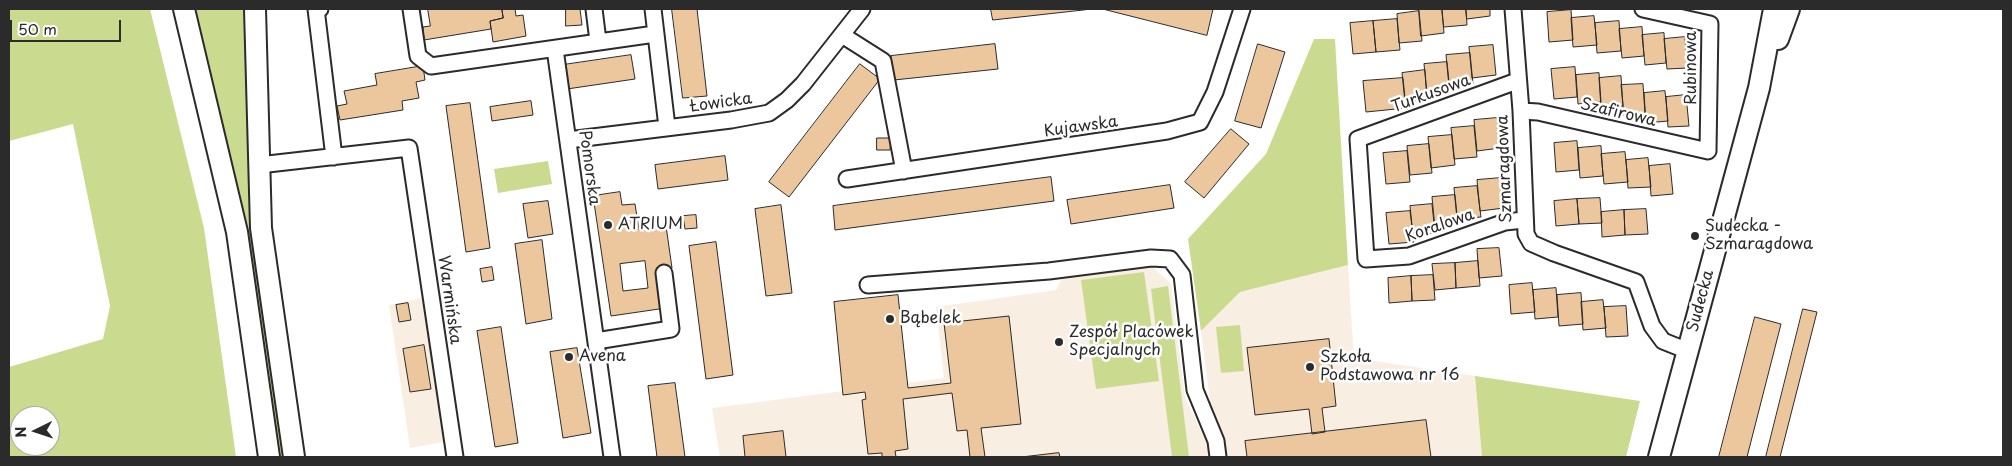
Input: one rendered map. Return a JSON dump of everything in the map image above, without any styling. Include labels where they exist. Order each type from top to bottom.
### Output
[{"type":"street","points":[[184,9],[237,232],[268,457]]},
{"type":"street","points":[[254,9],[261,228],[294,457]]},
{"type":"street","points":[[259,165],[334,157],[316,9],[320,9]]},
{"type":"street","points":[[411,9],[418,56],[432,66],[655,34]]},
{"type":"street","points":[[594,9],[598,42]]},
{"type":"street","points":[[654,9],[655,34],[667,127]]},
{"type":"street","name":"Łowicka","points":[[568,140],[730,120],[769,113],[787,100],[803,84],[862,9]]},
{"type":"street","name":"Kujawska","points":[[847,179],[1167,132],[1200,122],[1214,92],[1242,9]]},
{"type":"street","name":"Szmaragdowa","points":[[1513,9],[1526,234],[1531,243],[1636,282],[1652,326],[1663,342],[1688,351]]},
{"type":"street","name":"Rubinowa","points":[[1643,9],[1710,24],[1708,151]]},
{"type":"street","name":"Sudecka","points":[[1659,457],[1759,88],[1778,9]]},
{"type":"street","points":[[842,35],[883,61],[904,171]]},
{"type":"street","name":"Pomorska","points":[[555,49],[596,341],[607,456]]},
{"type":"street","name":"Turkusowa","points":[[1358,139],[1517,82]]},
{"type":"street","name":"Szafirowa","points":[[1520,111],[1538,112],[1708,151]]},
{"type":"street","name":"Koralowa","points":[[1358,139],[1366,259],[1409,256],[1505,222],[1524,220]]},
{"type":"street","name":"Warmińska","points":[[334,157],[408,148],[454,457]]},
{"type":"street","points":[[868,285],[1049,271],[1151,258],[1170,258],[1182,275],[1195,390],[1216,441],[1218,457]]},
{"type":"street","points":[[596,341],[671,329],[664,273]]},
{"type":"shaded area","name":"Szkoła Podstawowa nr 16","points":[[1348,265],[1354,358],[1475,376],[1482,457],[1217,457],[1201,331],[1240,292]]},
{"type":"shaded area","name":"Zespół Placówek Specjalnych","points":[[1153,267],[1171,284],[1185,398],[1210,449],[1210,457],[720,457],[712,408],[944,378],[936,307],[1056,290],[1063,277]]},
{"type":"shaded area","points":[[426,297],[449,441],[410,448],[389,305]]},
{"type":"green space","points":[[9,9],[150,9],[204,228],[236,457],[9,457],[9,367],[103,339],[110,306],[73,124],[9,141]]},
{"type":"green space","points":[[191,9],[245,9],[253,230],[286,457],[276,457]]},
{"type":"green space","points":[[1314,39],[1335,39],[1348,265],[1240,292],[1201,331],[1188,239],[1266,154]]},
{"type":"green space","points":[[548,161],[552,184],[498,193],[494,169]]},
{"type":"green space","points":[[1144,272],[1159,381],[1096,389],[1081,280]]},
{"type":"green space","points":[[1168,286],[1189,457],[1172,457],[1151,289]]},
{"type":"green space","points":[[1240,325],[1244,371],[1221,373],[1216,327]]},
{"type":"green space","points":[[1475,376],[1640,401],[1626,457],[1482,457]]},
{"type":"building","points":[[428,9],[502,9],[503,18],[490,21],[491,29],[424,40],[423,27],[430,26]]},
{"type":"building","points":[[502,9],[515,9],[516,16],[523,15],[526,36],[493,42],[490,21],[503,18]]},
{"type":"building","points":[[566,9],[580,9],[582,25],[566,26]]},
{"type":"building","points":[[672,9],[697,9],[707,96],[683,98]]},
{"type":"building","points":[[991,9],[1092,9],[993,20]]},
{"type":"building","points":[[1103,9],[1213,9],[1207,35]]},
{"type":"building","points":[[1419,9],[1442,9],[1444,33],[1421,36]]},
{"type":"building","points":[[1442,9],[1466,9],[1467,25],[1444,27]]},
{"type":"building","points":[[1466,9],[1490,9],[1490,16],[1467,19]]},
{"type":"building","points":[[1571,10],[1573,40],[1549,42],[1547,12]]},
{"type":"building","points":[[1419,11],[1422,41],[1399,43],[1397,14]]},
{"type":"building","points":[[1594,16],[1597,45],[1573,47],[1571,18]]},
{"type":"building","points":[[1397,19],[1400,50],[1376,52],[1373,21]]},
{"type":"building","points":[[1373,21],[1376,52],[1353,54],[1350,23]]},
{"type":"building","points":[[1619,21],[1621,51],[1597,53],[1595,23]]},
{"type":"building","points":[[1642,27],[1644,56],[1622,58],[1619,29]]},
{"type":"building","points":[[1664,33],[1666,63],[1645,65],[1642,35]]},
{"type":"building","points":[[1685,37],[1687,68],[1667,69],[1664,39]]},
{"type":"building","points":[[995,44],[998,69],[894,80],[891,56]]},
{"type":"building","points":[[1258,44],[1285,52],[1261,128],[1235,121]]},
{"type":"building","points":[[1493,45],[1496,75],[1472,78],[1469,47]]},
{"type":"building","points":[[1470,53],[1473,84],[1449,86],[1446,55]]},
{"type":"building","points":[[631,55],[635,79],[567,89],[563,65]]},
{"type":"building","points":[[1447,62],[1450,92],[1427,94],[1424,64]]},
{"type":"building","points":[[860,64],[880,79],[789,197],[769,182]]},
{"type":"building","points":[[423,66],[425,80],[416,82],[419,98],[402,101],[403,110],[340,120],[337,106],[347,104],[344,91],[377,85],[375,74]]},
{"type":"building","points":[[1575,67],[1577,97],[1554,99],[1551,69]]},
{"type":"building","points":[[1425,70],[1427,100],[1405,102],[1402,73]]},
{"type":"building","points":[[1599,73],[1601,102],[1578,104],[1576,75]]},
{"type":"building","points":[[1621,76],[1623,106],[1601,108],[1599,78]]},
{"type":"building","points":[[1403,78],[1406,108],[1366,112],[1363,81]]},
{"type":"building","points":[[1643,84],[1645,114],[1624,116],[1621,85]]},
{"type":"building","points":[[1665,91],[1668,121],[1646,123],[1644,93]]},
{"type":"building","points":[[1686,95],[1689,126],[1668,127],[1666,97]]},
{"type":"building","points":[[531,101],[533,115],[492,121],[490,107]]},
{"type":"building","points":[[470,103],[490,248],[466,252],[446,106]]},
{"type":"building","points":[[1497,118],[1500,148],[1477,151],[1474,120]]},
{"type":"building","points":[[1474,126],[1477,157],[1454,159],[1451,128]]},
{"type":"building","points":[[1231,129],[1249,144],[1204,198],[1185,182]]},
{"type":"building","points":[[1452,135],[1455,165],[1431,168],[1428,137]]},
{"type":"building","points":[[877,138],[891,138],[890,150],[877,150]]},
{"type":"building","points":[[1577,141],[1579,170],[1556,172],[1554,143]]},
{"type":"building","points":[[1429,144],[1432,173],[1410,175],[1407,146]]},
{"type":"building","points":[[1601,146],[1603,176],[1580,178],[1578,148]]},
{"type":"building","points":[[1407,151],[1410,182],[1386,184],[1383,153]]},
{"type":"building","points":[[1625,152],[1628,182],[1604,184],[1601,154]]},
{"type":"building","points":[[725,156],[728,180],[658,189],[655,165]]},
{"type":"building","points":[[1648,158],[1651,187],[1628,188],[1626,160]]},
{"type":"building","points":[[1670,164],[1673,194],[1651,196],[1649,166]]},
{"type":"building","points":[[1051,177],[1054,201],[835,230],[833,206]]},
{"type":"building","points":[[1501,178],[1504,208],[1480,211],[1477,180]]},
{"type":"building","points":[[1170,185],[1174,208],[1071,224],[1067,200]]},
{"type":"building","points":[[1477,186],[1481,217],[1457,219],[1454,188]]},
{"type":"building","points":[[620,192],[622,205],[635,204],[639,230],[666,226],[672,268],[660,269],[666,308],[611,316],[593,196]],"holes":[[[645,261],[648,288],[623,291],[620,264]]]},
{"type":"building","points":[[1455,195],[1458,225],[1435,228],[1432,197]]},
{"type":"building","points":[[1600,198],[1602,223],[1579,224],[1577,199]]},
{"type":"building","points":[[1577,199],[1579,224],[1556,226],[1554,201]]},
{"type":"building","points":[[548,201],[553,234],[528,238],[523,204]]},
{"type":"building","points":[[1432,204],[1435,233],[1413,235],[1410,206]]},
{"type":"building","points":[[781,205],[792,293],[766,296],[755,209]]},
{"type":"building","points":[[1646,209],[1648,234],[1625,235],[1624,210]]},
{"type":"building","points":[[1624,210],[1625,235],[1602,237],[1601,212]]},
{"type":"building","points":[[1410,211],[1414,242],[1389,244],[1386,213]]},
{"type":"building","points":[[696,215],[697,228],[685,229],[683,216]]},
{"type":"building","points":[[542,240],[552,319],[526,324],[515,244]]},
{"type":"building","points":[[716,242],[733,375],[706,379],[689,246]]},
{"type":"building","points":[[1499,248],[1502,276],[1479,278],[1477,249]]},
{"type":"building","points":[[1478,261],[1480,286],[1456,288],[1455,263]]},
{"type":"building","points":[[1455,263],[1456,288],[1435,290],[1432,264]]},
{"type":"building","points":[[492,267],[494,280],[482,282],[480,269]]},
{"type":"building","points":[[1433,275],[1435,300],[1412,301],[1411,276]]},
{"type":"building","points":[[1411,276],[1412,301],[1389,303],[1388,278]]},
{"type":"building","points":[[1532,283],[1535,312],[1511,314],[1509,285]]},
{"type":"building","points":[[1556,288],[1558,317],[1535,319],[1533,290]]},
{"type":"building","points":[[1581,293],[1583,324],[1559,326],[1557,295]]},
{"type":"building","points":[[898,295],[908,388],[951,383],[944,323],[1009,316],[1021,424],[981,428],[985,457],[970,457],[967,430],[957,431],[952,393],[903,399],[908,449],[895,451],[896,457],[882,457],[882,453],[868,454],[862,400],[866,399],[865,392],[843,395],[834,302]]},
{"type":"building","points":[[1603,300],[1606,328],[1583,330],[1581,302]]},
{"type":"building","points":[[408,303],[411,320],[399,322],[396,305]]},
{"type":"building","points":[[1626,306],[1628,336],[1606,337],[1604,307]]},
{"type":"building","points":[[1803,309],[1817,312],[1780,457],[1766,457]]},
{"type":"building","points":[[1755,317],[1781,324],[1747,457],[1719,457]]},
{"type":"building","points":[[501,327],[518,443],[495,447],[477,331]]},
{"type":"building","points":[[1329,339],[1336,406],[1322,408],[1325,432],[1312,434],[1309,409],[1255,415],[1247,348]]},
{"type":"building","points":[[424,345],[431,389],[410,392],[403,349]]},
{"type":"building","points":[[577,348],[591,433],[563,438],[550,352]]},
{"type":"building","points":[[675,383],[685,457],[657,457],[648,386]]},
{"type":"building","points":[[1426,420],[1431,457],[1247,457],[1245,441]]},
{"type":"building","points":[[783,431],[786,457],[745,457],[743,436]]},
{"type":"building","points":[[1059,453],[1060,457],[1022,457]]},
{"type":"place","name":"ATRIUM","points":[[608,225]]},
{"type":"place","name":"Sudecka - Szmaragdowa","points":[[1695,236]]},
{"type":"place","name":"Bąbelek","points":[[890,319]]},
{"type":"place","name":"Zespół Placówek Specjalnych","points":[[1059,342]]},
{"type":"place","name":"Avena","points":[[569,357]]},
{"type":"place","name":"Szkoła Podstawowa nr 16","points":[[1310,367]]}]
